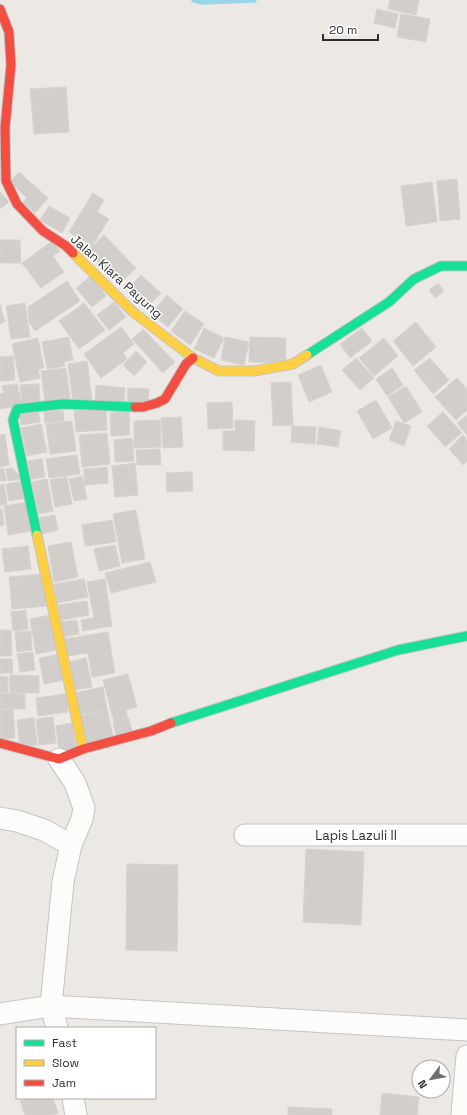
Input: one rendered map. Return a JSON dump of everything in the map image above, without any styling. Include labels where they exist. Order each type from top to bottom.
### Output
[{"type":"street","name":"Jalan Kiara Payung","points":[[0,9],[9,32],[11,65],[5,128],[6,181],[17,204],[43,231],[66,246],[133,312],[193,358],[219,371],[254,371],[293,364],[389,302],[414,279],[441,266],[467,266]]},
{"type":"street","points":[[83,749],[13,420],[18,409],[63,404],[143,407],[157,403],[165,399],[186,364],[193,358]]},
{"type":"street","points":[[0,743],[60,759],[83,749],[151,731],[170,723],[398,650],[467,636]]},
{"type":"street","points":[[57,1027],[51,1006],[62,882],[71,845],[82,819],[84,808],[74,783],[60,759]]},
{"type":"street","points":[[0,818],[17,821],[44,830],[71,845]]},
{"type":"street","name":"Lapis Lazuli II","points":[[245,835],[467,835]]},
{"type":"street","points":[[0,1014],[51,1006],[467,1030]]},
{"type":"street","points":[[462,1115],[467,1056]]},
{"type":"street","points":[[73,1099],[76,1115]]},
{"type":"building","points":[[390,0],[419,0],[416,15],[388,9]]},
{"type":"building","points":[[377,9],[398,14],[395,28],[374,23]]},
{"type":"building","points":[[401,14],[430,19],[426,42],[397,37]]},
{"type":"building","points":[[66,87],[69,132],[34,134],[30,89]]},
{"type":"building","points":[[19,172],[48,198],[35,213],[23,202],[27,198],[10,182]]},
{"type":"building","points":[[457,179],[460,219],[440,221],[437,181]]},
{"type":"building","points":[[432,182],[437,222],[406,226],[401,186]]},
{"type":"building","points":[[0,192],[9,202],[0,209]]},
{"type":"building","points":[[93,193],[104,200],[97,212],[109,219],[92,246],[69,232]]},
{"type":"building","points":[[49,206],[70,218],[62,233],[40,220]]},
{"type":"building","points":[[104,235],[136,268],[120,284],[87,251]]},
{"type":"building","points":[[0,240],[20,240],[21,263],[0,263]]},
{"type":"building","points":[[52,241],[60,251],[53,256],[64,272],[41,288],[22,263]]},
{"type":"building","points":[[141,275],[161,293],[147,307],[128,289]]},
{"type":"building","points":[[91,276],[106,296],[92,307],[76,288]]},
{"type":"building","points":[[67,281],[80,301],[35,331],[29,322],[28,307]]},
{"type":"building","points":[[438,283],[444,291],[435,298],[429,290]]},
{"type":"building","points":[[167,295],[183,309],[168,327],[151,314]]},
{"type":"building","points":[[114,302],[126,317],[109,330],[97,315]]},
{"type":"building","points":[[25,303],[30,337],[11,339],[6,306]]},
{"type":"building","points":[[84,303],[105,330],[79,349],[59,321]]},
{"type":"building","points":[[0,304],[5,322],[0,324]]},
{"type":"building","points":[[185,311],[204,324],[190,345],[171,331]]},
{"type":"building","points":[[416,322],[436,347],[413,366],[393,341]]},
{"type":"building","points":[[121,327],[134,344],[123,353],[127,359],[101,378],[84,354]]},
{"type":"building","points":[[204,328],[224,338],[214,358],[194,349]]},
{"type":"building","points":[[362,328],[372,341],[350,358],[340,344]]},
{"type":"building","points":[[143,329],[175,362],[163,373],[132,339]]},
{"type":"building","points":[[69,337],[73,360],[64,362],[65,366],[47,369],[42,342]]},
{"type":"building","points":[[225,337],[249,342],[244,365],[221,360]]},
{"type":"building","points":[[250,337],[286,338],[285,363],[249,362]]},
{"type":"building","points":[[38,338],[44,368],[38,369],[40,378],[20,382],[12,344]]},
{"type":"building","points":[[384,338],[398,356],[374,376],[359,358]]},
{"type":"building","points":[[136,351],[147,362],[134,376],[123,365]]},
{"type":"building","points":[[13,356],[15,380],[0,381],[0,357]]},
{"type":"building","points":[[356,358],[374,378],[360,390],[342,370]]},
{"type":"building","points":[[430,358],[449,380],[433,394],[414,370]]},
{"type":"building","points":[[87,361],[92,399],[73,402],[68,364]]},
{"type":"building","points":[[321,365],[332,392],[309,402],[298,375]]},
{"type":"building","points":[[66,368],[70,399],[45,403],[41,371]]},
{"type":"building","points":[[392,368],[403,385],[387,396],[376,379]]},
{"type":"building","points":[[457,378],[467,389],[467,410],[456,420],[435,397]]},
{"type":"building","points":[[291,382],[293,425],[273,426],[271,383]]},
{"type":"building","points":[[17,384],[22,405],[0,409],[0,394],[4,393],[2,386]]},
{"type":"building","points":[[39,384],[40,401],[22,403],[20,385]]},
{"type":"building","points":[[96,385],[125,388],[124,405],[95,402]]},
{"type":"building","points":[[406,386],[422,412],[404,423],[388,397]]},
{"type":"building","points":[[128,388],[149,389],[148,405],[127,404]]},
{"type":"building","points":[[376,400],[392,428],[373,439],[357,411]]},
{"type":"building","points":[[232,402],[233,428],[208,429],[207,403]]},
{"type":"building","points":[[38,407],[40,422],[21,425],[19,410]]},
{"type":"building","points":[[106,409],[107,430],[76,432],[74,411]]},
{"type":"building","points":[[63,410],[64,421],[45,423],[44,412]]},
{"type":"building","points":[[129,412],[130,435],[111,436],[110,413]]},
{"type":"building","points":[[443,412],[462,433],[445,447],[427,426]]},
{"type":"building","points":[[467,415],[467,435],[457,423]]},
{"type":"building","points":[[181,417],[183,447],[163,448],[161,418]]},
{"type":"building","points":[[160,420],[161,447],[134,448],[134,421]]},
{"type":"building","points":[[235,420],[255,421],[254,451],[223,450],[223,431],[235,431]]},
{"type":"building","points":[[72,421],[76,451],[50,454],[46,424]]},
{"type":"building","points":[[396,421],[411,426],[404,446],[389,440]]},
{"type":"building","points":[[41,424],[47,452],[27,456],[21,428]]},
{"type":"building","points":[[292,426],[316,427],[315,444],[291,442]]},
{"type":"building","points":[[319,427],[341,431],[338,447],[317,444]]},
{"type":"building","points":[[107,433],[110,464],[82,467],[79,435]]},
{"type":"building","points":[[5,434],[9,465],[0,467],[0,435]]},
{"type":"building","points":[[463,435],[467,440],[467,461],[463,465],[449,449]]},
{"type":"building","points":[[132,438],[134,461],[115,462],[114,440]]},
{"type":"building","points":[[160,449],[161,465],[137,465],[136,450]]},
{"type":"building","points":[[77,455],[80,474],[49,478],[46,459]]},
{"type":"building","points":[[42,459],[45,477],[31,479],[28,461]]},
{"type":"building","points":[[135,463],[138,495],[115,497],[112,466]]},
{"type":"building","points":[[107,467],[108,483],[84,485],[84,469]]},
{"type":"building","points":[[12,468],[23,479],[8,481],[6,469]]},
{"type":"building","points":[[0,469],[4,469],[6,481],[0,481]]},
{"type":"building","points":[[192,472],[193,491],[167,492],[166,473]]},
{"type":"building","points":[[82,476],[87,499],[74,501],[69,479]]},
{"type":"building","points":[[67,477],[72,504],[55,507],[50,480]]},
{"type":"building","points":[[47,479],[53,511],[39,514],[32,482]]},
{"type":"building","points":[[24,481],[26,498],[9,501],[6,484]]},
{"type":"building","points":[[4,484],[7,504],[0,505],[0,485]]},
{"type":"building","points":[[28,502],[32,531],[8,535],[4,506]]},
{"type":"building","points":[[0,509],[2,509],[4,525],[0,526]]},
{"type":"building","points":[[136,510],[145,559],[122,563],[113,514]]},
{"type":"building","points":[[55,515],[58,530],[42,534],[39,518]]},
{"type":"building","points":[[112,520],[116,542],[85,546],[82,525]]},
{"type":"building","points":[[71,542],[78,577],[54,582],[48,546]]},
{"type":"building","points":[[115,545],[120,566],[99,571],[94,549]]},
{"type":"building","points":[[28,546],[31,569],[5,572],[2,549]]},
{"type":"building","points":[[150,562],[156,582],[111,593],[105,573]]},
{"type":"building","points":[[43,574],[46,606],[12,609],[9,577]]},
{"type":"building","points":[[84,579],[88,597],[57,603],[54,584]]},
{"type":"building","points":[[105,579],[112,626],[83,631],[81,620],[94,618],[87,582]]},
{"type":"building","points":[[87,601],[89,615],[61,620],[58,605]]},
{"type":"building","points":[[26,610],[28,629],[13,631],[11,612]]},
{"type":"building","points":[[51,615],[57,650],[36,654],[30,619]]},
{"type":"building","points":[[77,620],[79,634],[62,637],[60,622]]},
{"type":"building","points":[[0,630],[11,630],[12,656],[0,656]]},
{"type":"building","points":[[31,631],[32,650],[17,652],[15,632]]},
{"type":"building","points":[[108,632],[115,673],[92,677],[88,653],[67,656],[65,639]]},
{"type":"building","points":[[33,652],[35,670],[20,672],[17,654]]},
{"type":"building","points":[[60,654],[65,680],[44,684],[39,658]]},
{"type":"building","points":[[86,658],[92,687],[73,690],[68,662]]},
{"type":"building","points":[[0,659],[12,659],[13,673],[0,673]]},
{"type":"building","points":[[128,674],[137,707],[126,710],[128,719],[114,722],[103,680]]},
{"type":"building","points":[[10,675],[39,676],[39,693],[10,693]]},
{"type":"building","points":[[0,676],[8,677],[8,692],[0,692]]},
{"type":"building","points":[[103,687],[107,710],[78,715],[74,693]]},
{"type":"building","points":[[0,693],[25,694],[25,709],[0,709]]},
{"type":"building","points":[[66,694],[68,712],[38,716],[36,698]]},
{"type":"building","points":[[13,709],[15,738],[0,739],[0,710]]},
{"type":"building","points":[[107,710],[114,740],[86,746],[80,716]]},
{"type":"building","points":[[53,717],[56,743],[39,745],[36,719]]},
{"type":"building","points":[[34,718],[37,745],[20,747],[17,720]]},
{"type":"building","points":[[129,719],[133,735],[117,738],[113,723]]},
{"type":"building","points":[[72,723],[76,749],[59,751],[56,726]]},
{"type":"building","points":[[306,849],[364,852],[361,925],[303,922]]},
{"type":"building","points":[[127,864],[178,865],[177,951],[126,950]]},
{"type":"building","points":[[382,1093],[411,1096],[411,1099],[419,1099],[417,1115],[380,1115]]},
{"type":"building","points":[[27,1099],[53,1099],[58,1113],[53,1115],[25,1115],[20,1101]]},
{"type":"building","points":[[288,1107],[332,1109],[332,1115],[288,1115]]},
{"type":"waterway","points":[[194,0],[202,2],[254,0]]},
{"type":"traffic: fast","points":[[307,355],[389,302],[414,279],[441,266],[467,266]]},
{"type":"traffic: fast","points":[[37,535],[13,420],[17,409],[63,404],[135,407]]},
{"type":"traffic: fast","points":[[171,723],[398,650],[467,636]]},
{"type":"traffic: slow","points":[[73,253],[133,312],[193,358],[219,371],[254,371],[293,364],[307,355]]},
{"type":"traffic: slow","points":[[37,535],[83,749]]},
{"type":"traffic: jam","points":[[0,9],[9,32],[11,65],[5,128],[6,181],[17,204],[43,231],[66,246],[73,253]]},
{"type":"traffic: jam","points":[[135,407],[143,407],[165,399],[186,364],[193,358]]},
{"type":"traffic: jam","points":[[0,743],[59,759],[83,749],[151,731],[171,723]]}]
